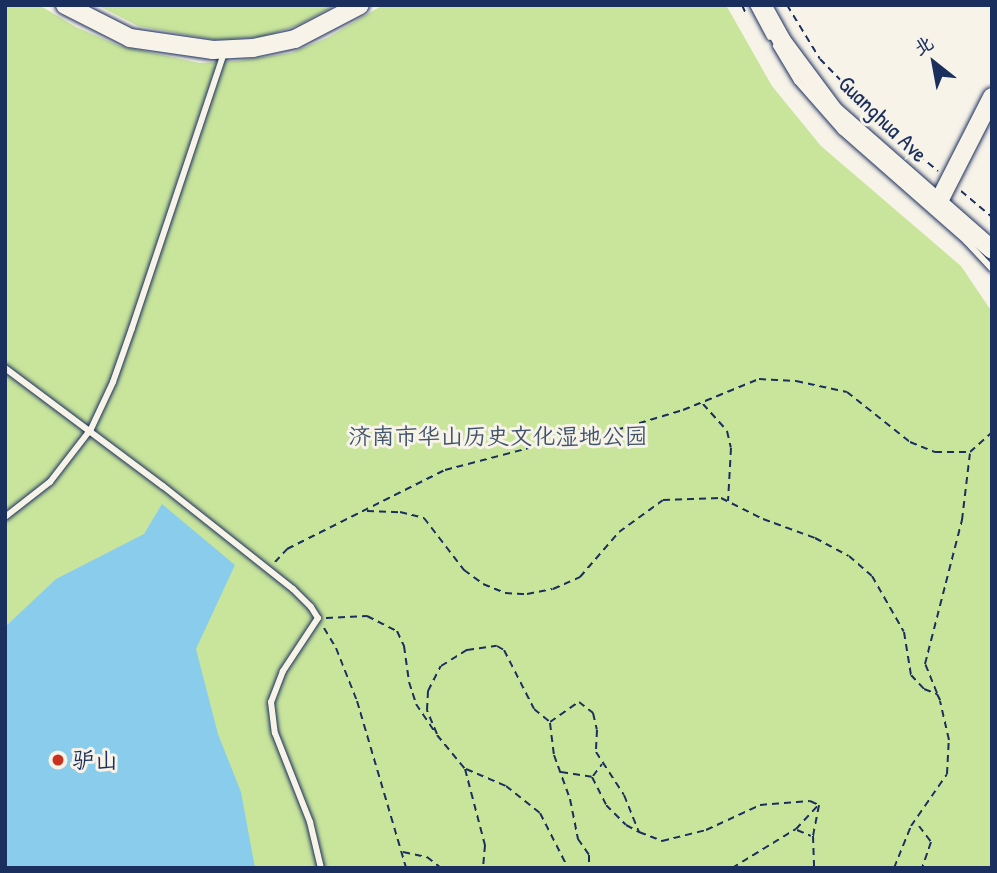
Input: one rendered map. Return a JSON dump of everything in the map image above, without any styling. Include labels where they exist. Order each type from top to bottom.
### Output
[{"type":"street","points":[[65,5],[130,38],[174,47],[225,50],[253,48],[295,39],[360,5]]},
{"type":"street","name":"Guanghua Ave","points":[[762,5],[782,41],[834,111],[992,250]]},
{"type":"street","points":[[938,203],[992,97]]},
{"type":"lane","points":[[753,5],[797,80],[817,106],[865,154],[955,232],[992,269]]},
{"type":"lane","points":[[5,517],[50,482],[91,429],[113,382],[225,50]]},
{"type":"lane","points":[[5,368],[91,429],[268,569],[293,589],[318,618],[300,640],[283,671],[271,702],[275,733],[310,822],[321,868]]},
{"type":"path","points":[[787,5],[820,59],[891,132],[992,217]]},
{"type":"path","points":[[268,569],[287,550],[445,470],[548,443],[593,437],[702,404],[758,379],[796,382],[847,392],[910,442],[935,452],[970,452]]},
{"type":"path","points":[[702,404],[727,431],[731,449],[728,500]]},
{"type":"path","points":[[894,868],[911,826],[947,774],[949,740],[937,694],[925,664],[962,520],[970,452],[992,432]]},
{"type":"path","points":[[366,511],[400,512],[424,518],[464,570],[483,584],[506,593],[527,594],[553,589],[580,577],[619,532],[663,500],[728,500],[763,519],[849,556],[872,576],[904,632],[911,674],[924,689],[937,694]]},
{"type":"path","points":[[406,868],[356,701],[336,648],[318,618],[367,616],[397,631],[404,646],[409,682],[416,705],[466,769],[485,845],[483,868]]},
{"type":"path","points":[[437,734],[427,710],[428,691],[441,666],[467,650],[497,646],[504,650],[534,709],[550,722],[578,839],[589,855],[590,868]]},
{"type":"path","points":[[550,722],[579,702],[593,713],[597,730],[596,752],[624,795],[639,832]]},
{"type":"path","points":[[592,777],[603,763]]},
{"type":"path","points":[[466,769],[506,786],[540,813],[568,868]]},
{"type":"path","points":[[560,771],[592,777]]},
{"type":"path","points":[[592,777],[606,805],[626,825],[662,841],[706,830],[760,805],[796,800],[819,804]]},
{"type":"path","points":[[732,868],[796,830],[819,804]]},
{"type":"path","points":[[814,868],[813,836],[819,804]]},
{"type":"path","points":[[919,826],[930,842],[922,868]]},
{"type":"path","points":[[796,830],[813,836]]},
{"type":"path","points":[[402,852],[427,858],[441,868]]},
{"type":"green space","name":"济南市华山历史文化湿地公园","points":[[5,5],[39,5],[76,27],[120,46],[200,63],[291,53],[327,38],[383,5],[726,5],[772,86],[821,146],[961,266],[992,312],[992,868],[5,868]]},
{"type":"green space","points":[[97,5],[336,5],[299,25],[261,37],[216,40],[138,26]]},
{"type":"water","points":[[162,504],[235,565],[196,649],[218,734],[241,792],[255,868],[5,868],[5,627],[56,579],[144,534]]},
{"type":"place","name":"驴山","points":[[58,760]]}]
